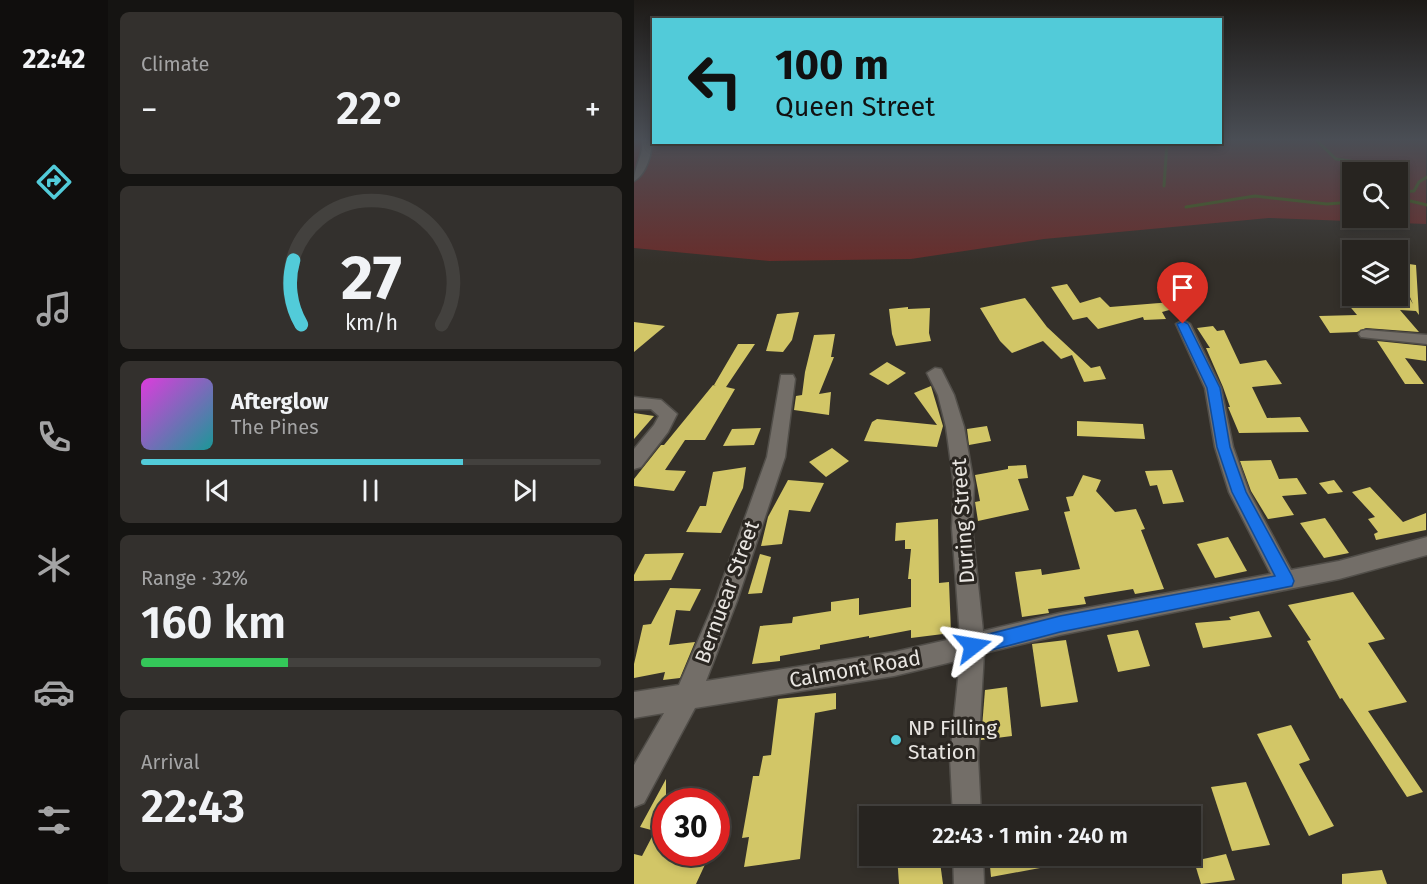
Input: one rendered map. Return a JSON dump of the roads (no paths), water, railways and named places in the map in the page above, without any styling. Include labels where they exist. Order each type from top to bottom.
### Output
[{"type":"street","points":[[1183,324],[1213,388],[1224,447],[1239,492],[1286,581]]},
{"type":"street","points":[[1366,334],[1426,340]]},
{"type":"street","name":"During Street","points":[[936,373],[946,394],[955,428],[964,485],[962,528],[973,646],[964,757],[966,806]]},
{"type":"street","name":"Bernuear Street","points":[[634,793],[688,695],[726,601],[776,457],[787,380]]},
{"type":"street","points":[[634,403],[655,404],[668,414],[662,428],[634,462]]},
{"type":"street","name":"Calmont Road","points":[[634,705],[894,664],[1060,624],[1339,570],[1426,546]]},
{"type":"street","points":[[968,866],[969,884]]},
{"type":"waterway","points":[[1164,181],[1164,186]]},
{"type":"waterway","points":[[1408,191],[1414,191],[1420,181]]},
{"type":"waterway","points":[[1186,207],[1255,196],[1327,204],[1342,203]]},
{"type":"waterway","points":[[1408,200],[1427,205]]},
{"type":"place","name":"NP Filling Station","points":[[896,740]]}]
